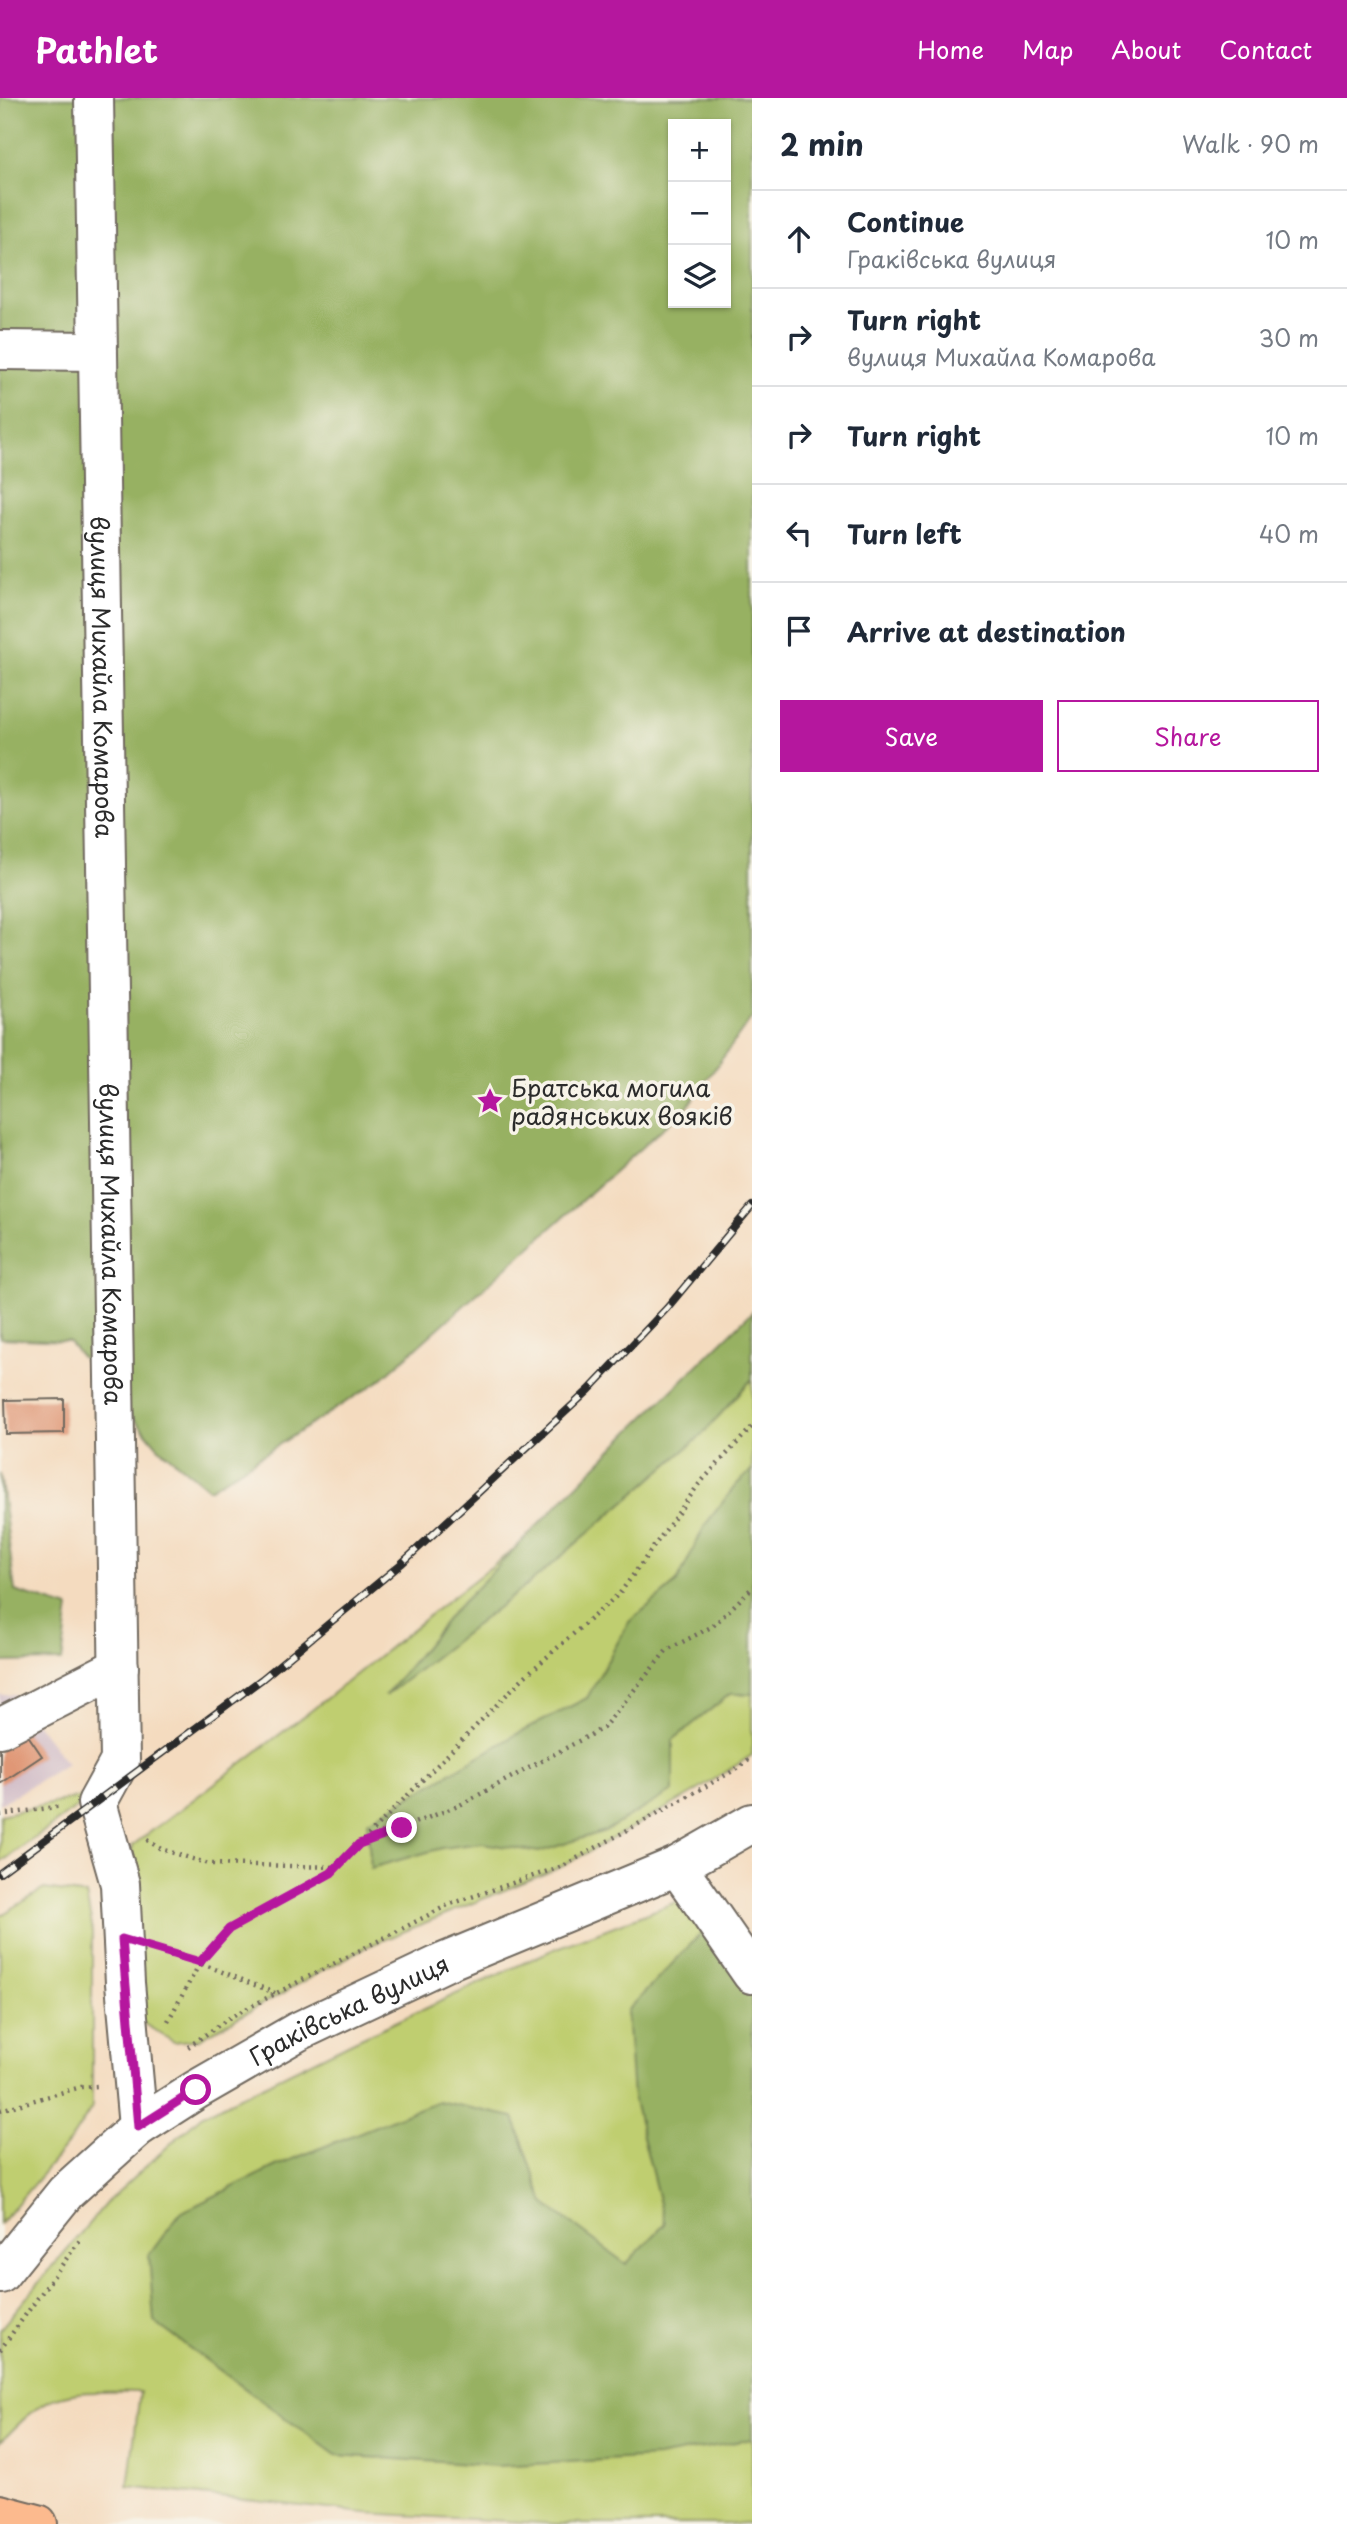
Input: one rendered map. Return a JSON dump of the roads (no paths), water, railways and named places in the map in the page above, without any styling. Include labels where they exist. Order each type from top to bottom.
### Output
[{"type":"highway","points":[[0,2514],[38,2524]]},
{"type":"street","name":"вулиця Михайла Комарова","points":[[94,98],[120,1761],[97,1803],[120,1884],[138,2127]]},
{"type":"street","points":[[0,350],[97,351]]},
{"type":"street","points":[[0,1728],[119,1667]]},
{"type":"street","name":"Граківська вулиця","points":[[0,2274],[66,2192],[138,2127],[196,2090],[309,2026],[445,1962],[677,1866],[752,1823]]},
{"type":"street","points":[[677,1866],[752,1974]]},
{"type":"railway","points":[[0,1873],[262,1679],[401,1564],[589,1390],[667,1308],[752,1206]]},
{"type":"place","name":"Братська могила радянських вояків","points":[[490,1101]]}]
